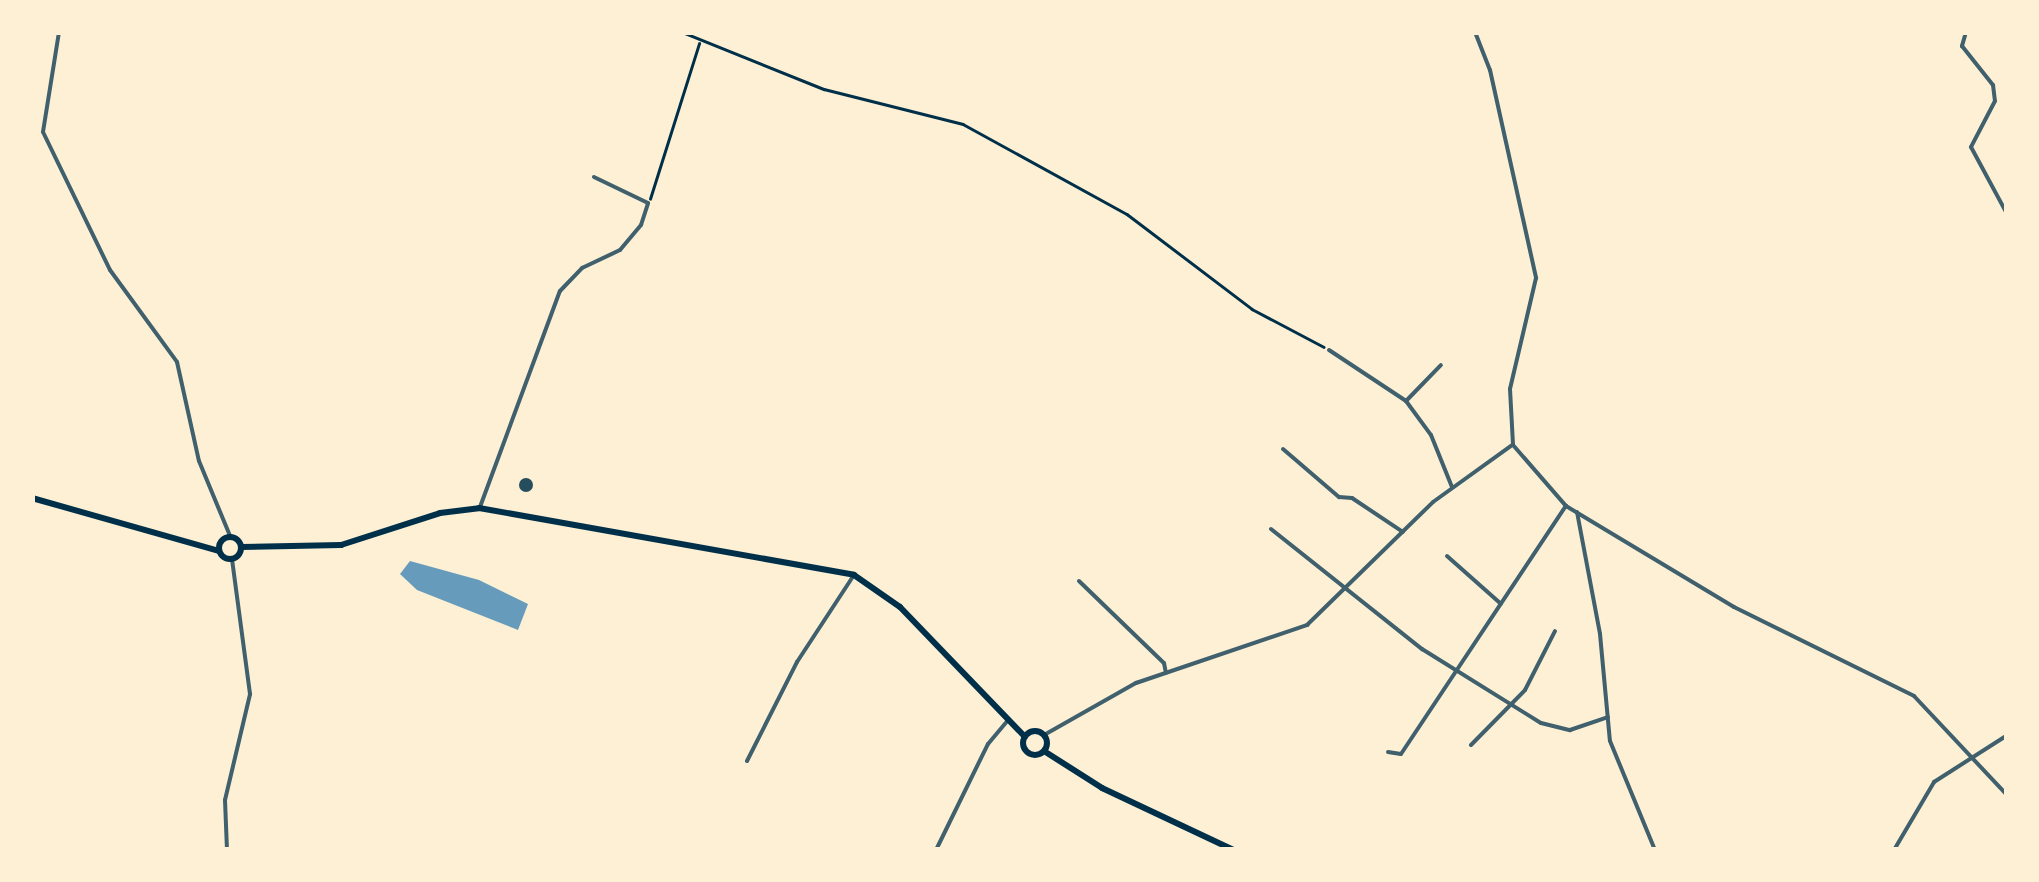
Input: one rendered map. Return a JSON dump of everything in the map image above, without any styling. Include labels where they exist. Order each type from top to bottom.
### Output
[{"type":"main road","points":[[32,498],[219,551],[232,559],[241,547]]},
{"type":"main road","points":[[219,551],[220,541],[230,536],[241,547],[341,545],[440,513],[479,508],[854,575],[900,607],[1025,738],[1030,754],[1044,751],[1102,788],[1234,850]]},
{"type":"main road","points":[[1025,738],[1034,732],[1044,736],[1044,751]]},
{"type":"street","points":[[59,32],[43,132],[110,270],[177,362],[198,461],[230,536]]},
{"type":"street","points":[[1475,32],[1490,70],[1536,278],[1510,389],[1513,444],[1566,506],[1734,607],[1914,696],[2006,794]]},
{"type":"street","points":[[1966,32],[1962,46],[1993,85],[1995,101],[1971,147],[2006,212]]},
{"type":"street","points":[[479,508],[560,291],[582,268],[620,250],[641,225],[648,203],[594,177]]},
{"type":"street","points":[[1330,350],[1406,401],[1431,436],[1452,488]]},
{"type":"street","points":[[1406,401],[1440,365]]},
{"type":"street","points":[[1044,736],[1136,683],[1293,633],[1452,488],[1513,444]]},
{"type":"street","points":[[1283,449],[1339,497],[1352,498],[1403,532]]},
{"type":"street","points":[[1388,752],[1401,754],[1566,506]]},
{"type":"street","points":[[1577,512],[1610,742],[1655,850]]},
{"type":"street","points":[[1271,529],[1458,670],[1554,728],[1587,727],[1608,717]]},
{"type":"street","points":[[1447,556],[1502,604]]},
{"type":"street","points":[[227,850],[225,800],[250,694],[232,559]]},
{"type":"street","points":[[747,761],[797,662],[854,575]]},
{"type":"street","points":[[1080,582],[1164,663],[1166,673]]},
{"type":"street","points":[[1471,745],[1515,702],[1555,631]]},
{"type":"street","points":[[936,850],[988,744],[1007,721]]},
{"type":"street","points":[[1894,850],[1934,782],[1969,754],[2006,736]]},
{"type":"path","points":[[682,32],[699,43],[824,89],[964,124],[1127,214],[1252,309],[1330,350]]},
{"type":"path","points":[[648,203],[699,43]]},
{"type":"water","points":[[410,561],[479,580],[528,604],[518,630],[417,590],[400,574]]},
{"type":"building","points":[[526,478],[533,485],[526,492],[519,485]]}]
